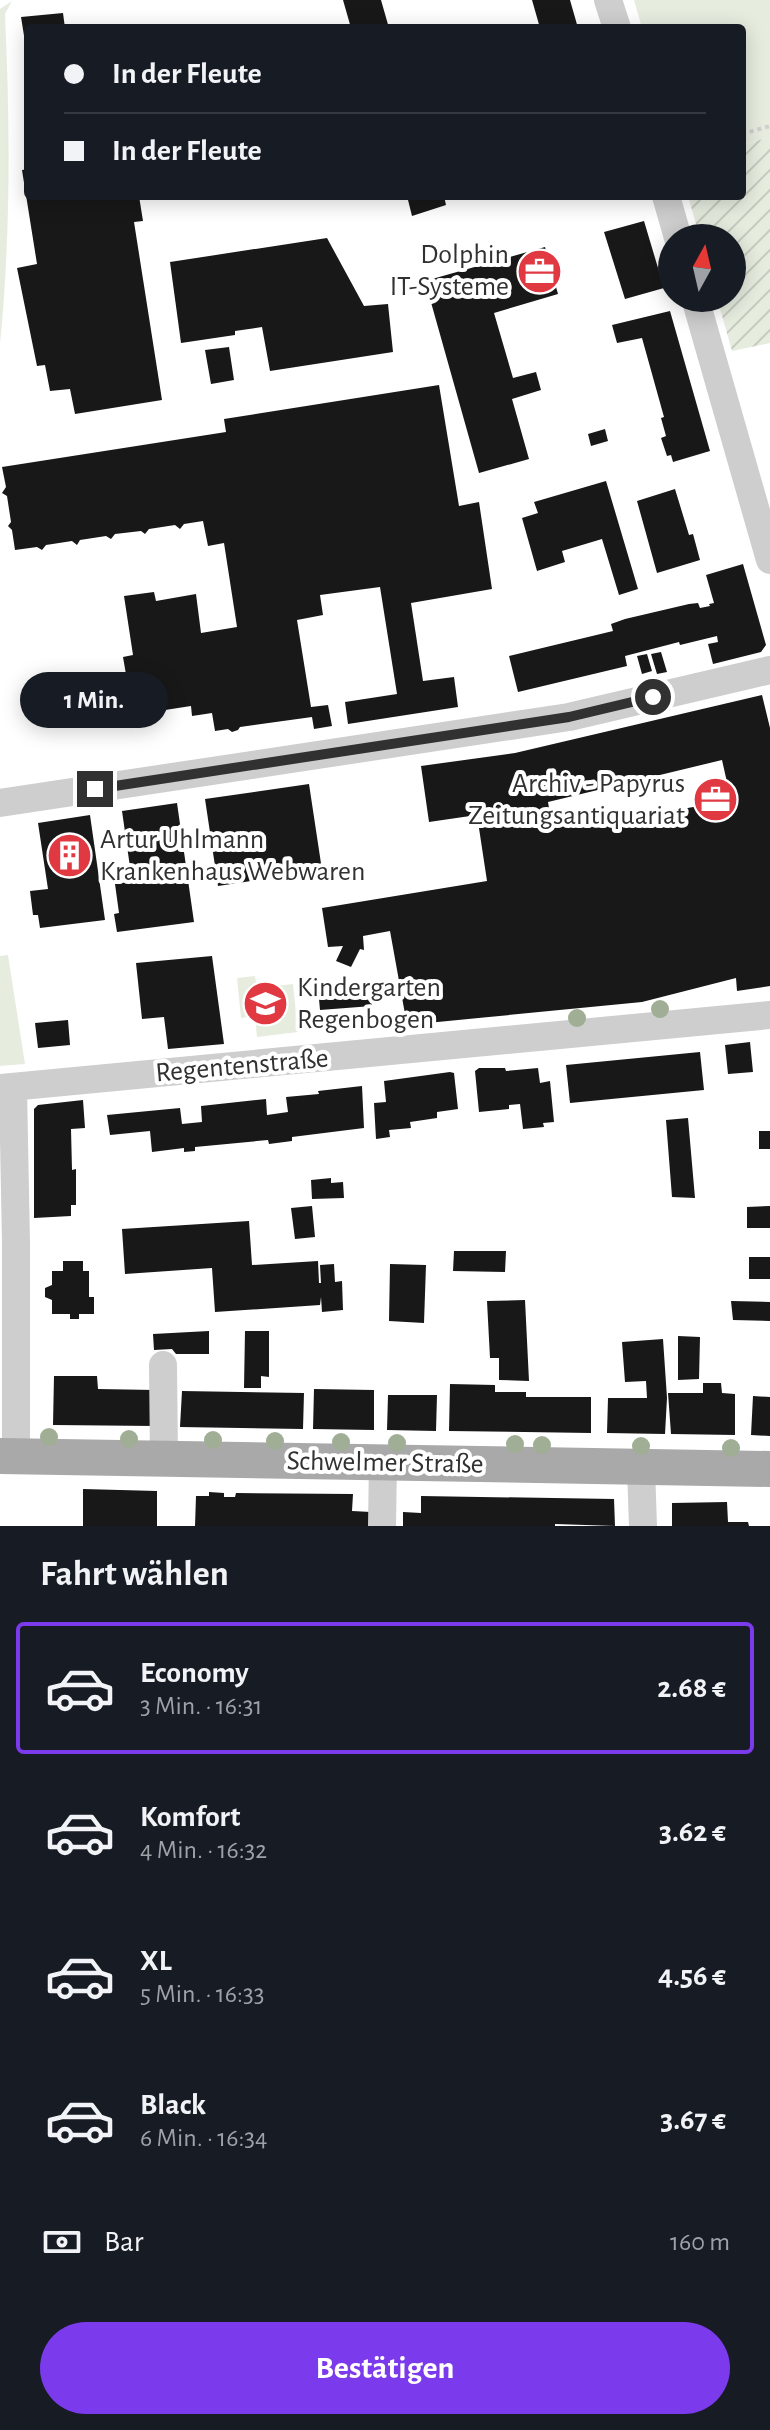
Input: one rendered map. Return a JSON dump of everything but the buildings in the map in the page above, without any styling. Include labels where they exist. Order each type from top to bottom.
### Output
[{"type":"main road","name":"Schwelmer Straße","points":[[8,1457],[770,1469]]},
{"type":"street","points":[[608,0],[616,24]]},
{"type":"street","points":[[667,200],[674,224]]},
{"type":"street","points":[[699,312],[770,560]]},
{"type":"street","points":[[0,803],[569,717],[770,670]]},
{"type":"street","name":"Regentenstraße","points":[[6,1088],[770,1015]]},
{"type":"street","points":[[6,1088],[16,1243],[8,1457]]},
{"type":"street","points":[[163,1365],[164,1459]]},
{"type":"street","points":[[382,1526],[383,1462]]},
{"type":"street","points":[[641,1468],[643,1526]]},
{"type":"path","points":[[746,133],[770,126]]},
{"type":"shaded area","points":[[634,0],[770,0],[770,137],[746,144],[746,24],[641,24]]},
{"type":"shaded area","points":[[12,1],[5,14],[8,179],[0,344],[0,9]]},
{"type":"shaded area","points":[[770,137],[770,343],[732,351],[721,312],[746,312],[746,224],[696,224],[689,200],[746,200],[746,144]]},
{"type":"shaded area","points":[[8,955],[25,1064],[0,1066],[0,956]]},
{"type":"shaded area","points":[[255,976],[257,988],[293,984],[298,1032],[257,1037],[255,1016],[241,1018],[237,978]]},
{"type":"place","name":"Dolphin IT-Systeme","points":[[540,271]]},
{"type":"place","name":"Archiv - Papyrus Zeitungsantiquariat","points":[[716,800]]},
{"type":"place","name":"Artur Uhlmann Krankenhaus Webwaren","points":[[69,856]]},
{"type":"place","name":"Kindergarten Regenbogen","points":[[266,1004]]},
{"type":"route","points":[[95,789],[569,717],[653,697]]}]
